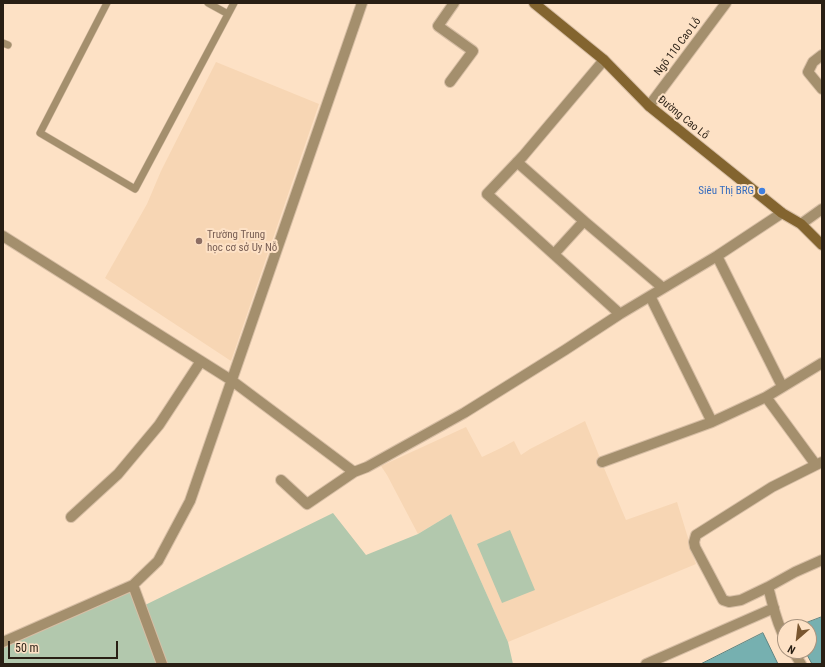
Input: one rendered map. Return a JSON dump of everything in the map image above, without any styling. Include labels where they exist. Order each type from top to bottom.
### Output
[{"type":"main road","name":"Đường Cao Lỗ","points":[[534,3],[604,60],[649,106],[782,213],[801,224],[822,245]]},
{"type":"street","points":[[3,642],[133,585],[158,561],[190,501],[362,3]]},
{"type":"street","points":[[450,82],[473,51],[438,26],[454,3]]},
{"type":"street","name":"Ngõ 110 Cao Lỗ","points":[[649,106],[726,3]]},
{"type":"street","points":[[822,55],[813,62],[808,72],[822,89]]},
{"type":"street","points":[[604,60],[518,162],[487,194],[620,314]]},
{"type":"street","points":[[518,162],[584,221],[663,288]]},
{"type":"street","points":[[801,224],[822,209]]},
{"type":"street","points":[[281,480],[307,504],[354,472],[366,467],[464,412],[565,350],[620,314],[717,256],[782,213]]},
{"type":"street","points":[[554,254],[584,221]]},
{"type":"street","points":[[3,236],[231,380],[354,472]]},
{"type":"street","points":[[717,256],[782,386]]},
{"type":"street","points":[[650,296],[712,422]]},
{"type":"street","points":[[71,517],[118,474],[159,425],[201,361]]},
{"type":"street","points":[[602,462],[712,422],[766,396],[822,363]]},
{"type":"street","points":[[766,396],[819,463],[772,487],[696,535],[694,542],[695,547],[723,600],[729,602],[741,600],[822,560]]},
{"type":"street","points":[[133,585],[162,664]]},
{"type":"street","points":[[768,587],[778,619]]},
{"type":"street","points":[[646,664],[774,608]]},
{"type":"lane","points":[[107,3],[40,133],[135,189],[234,3]]},
{"type":"lane","points":[[208,3],[228,14]]},
{"type":"shaded area","name":"Trường Trung học cơ sở Uy Nỗ","points":[[216,62],[319,104],[231,361],[105,278],[147,204],[161,171]]},
{"type":"shaded area","points":[[585,421],[626,520],[677,502],[696,564],[508,642],[451,514],[418,534],[381,466],[466,427],[482,457],[514,441],[521,455]]},
{"type":"green space","points":[[333,513],[366,555],[418,534],[451,514],[508,642],[513,664],[3,664],[3,648],[133,585],[141,607]]},
{"type":"green space","points":[[510,530],[535,590],[502,603],[477,544]]},
{"type":"water","points":[[822,617],[822,664],[812,664],[809,659],[817,659],[817,619]]},
{"type":"water","points":[[763,633],[778,664],[701,664]]},
{"type":"place","name":"Siêu Thị BRG","points":[[762,191]]},
{"type":"place","name":"Trường Trung học cơ sở Uy Nỗ","points":[[199,241]]}]
